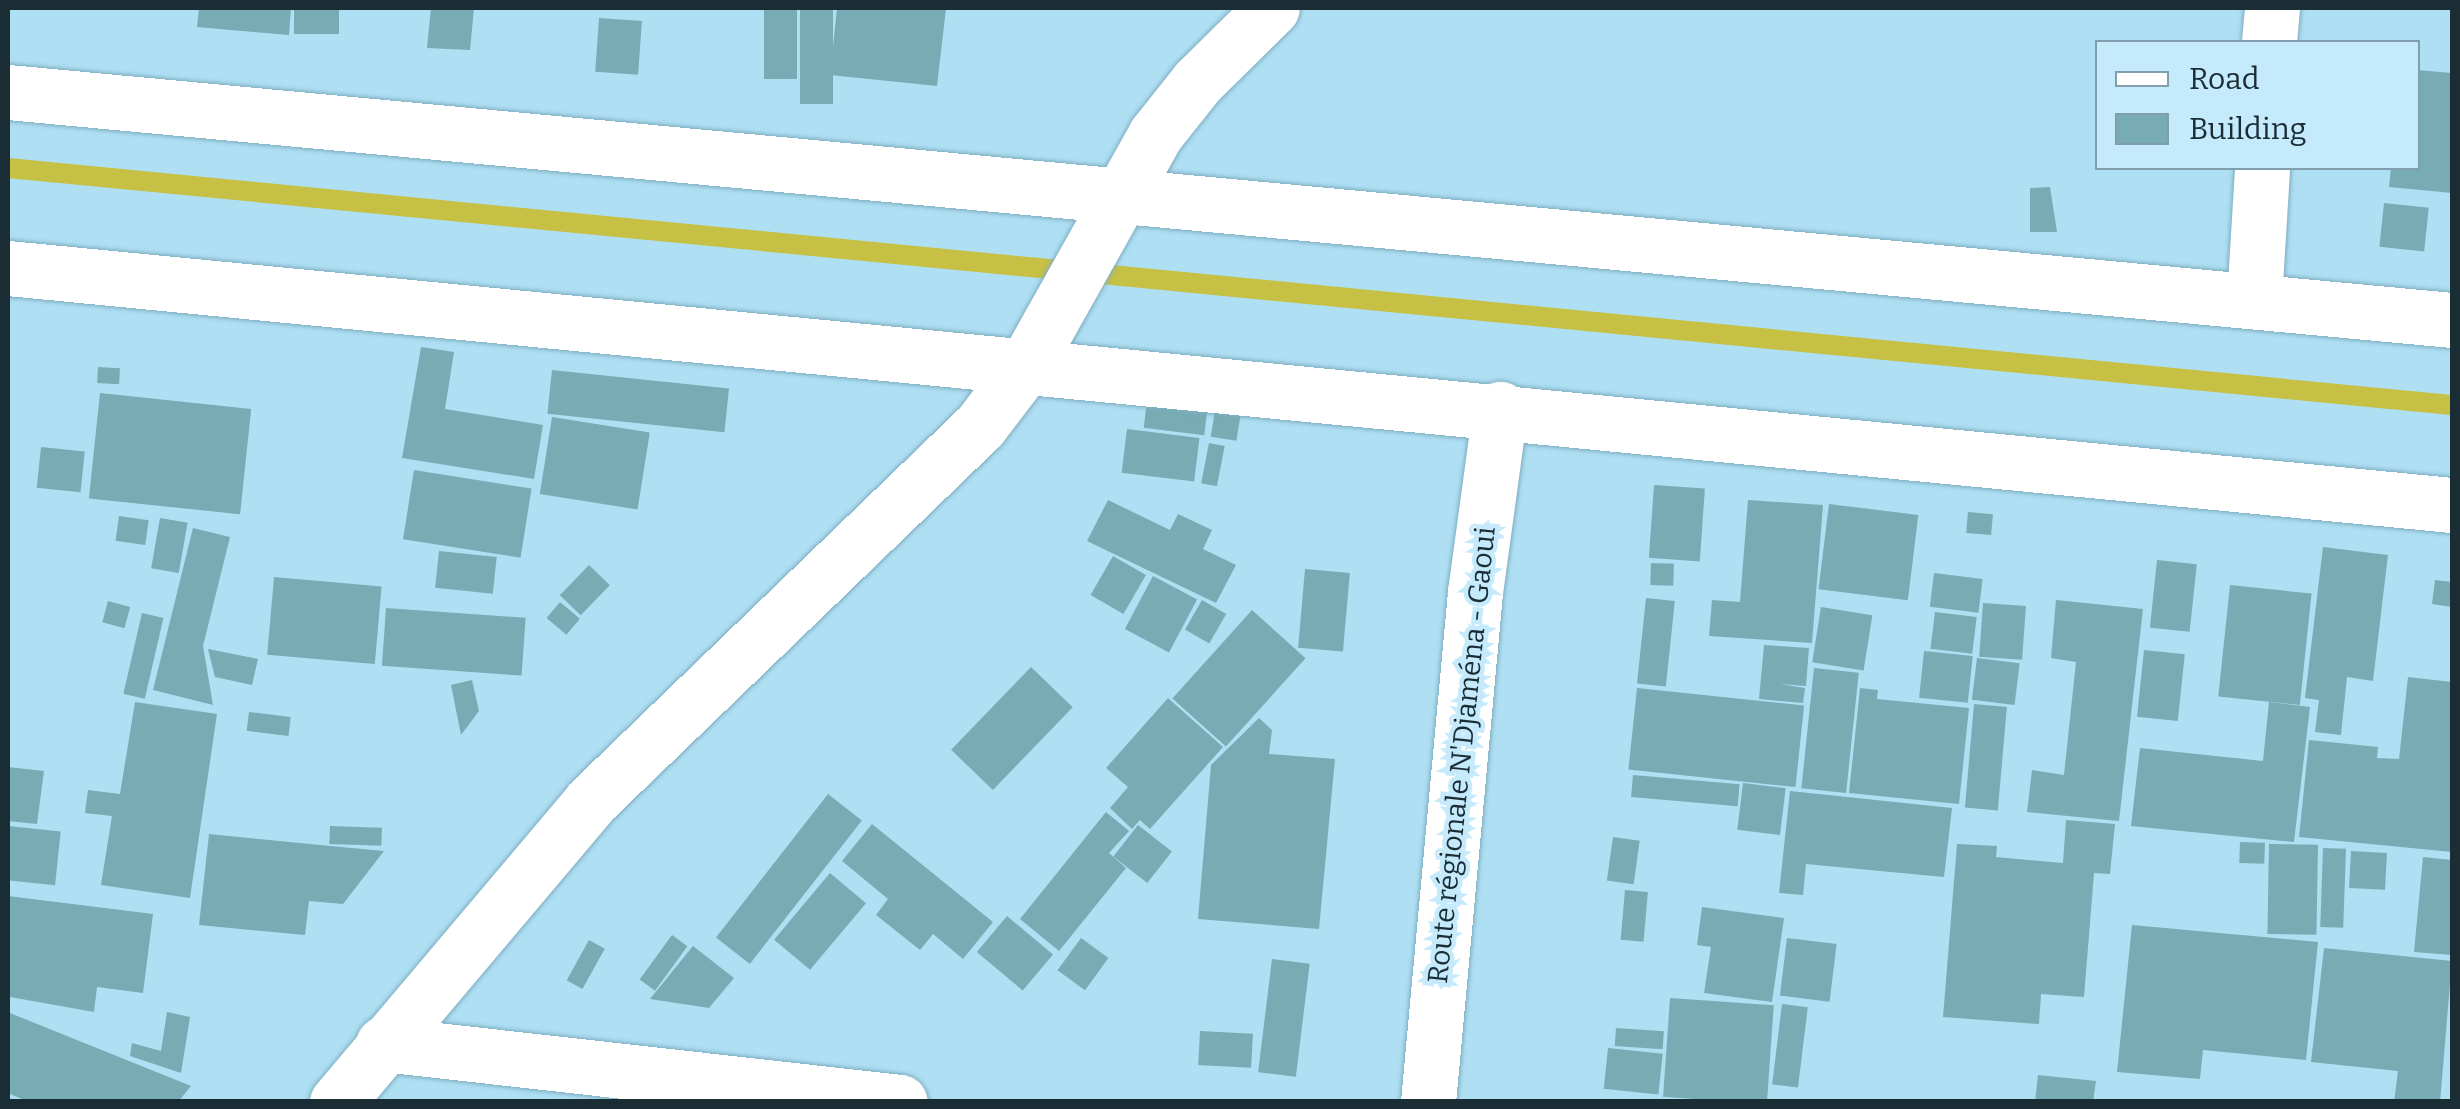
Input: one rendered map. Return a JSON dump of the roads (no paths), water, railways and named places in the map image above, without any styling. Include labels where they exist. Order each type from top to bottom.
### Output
[{"type":"street","points":[[337,1102],[591,801],[980,426],[1036,348],[1109,208],[1197,82],[1272,8]]},
{"type":"street","points":[[2270,40],[2272,8]]},
{"type":"street","points":[[8,92],[1109,208],[2254,300],[2452,320]]},
{"type":"street","points":[[2254,300],[2262,170]]},
{"type":"street","points":[[8,268],[1036,348],[1500,409],[2452,505]]},
{"type":"street","name":"Route régionale N'Djaména - Gaoui","points":[[1428,1102],[1475,592],[1500,409]]},
{"type":"street","points":[[383,1044],[900,1102]]},
{"type":"waterway","points":[[8,168],[2452,405]]}]
